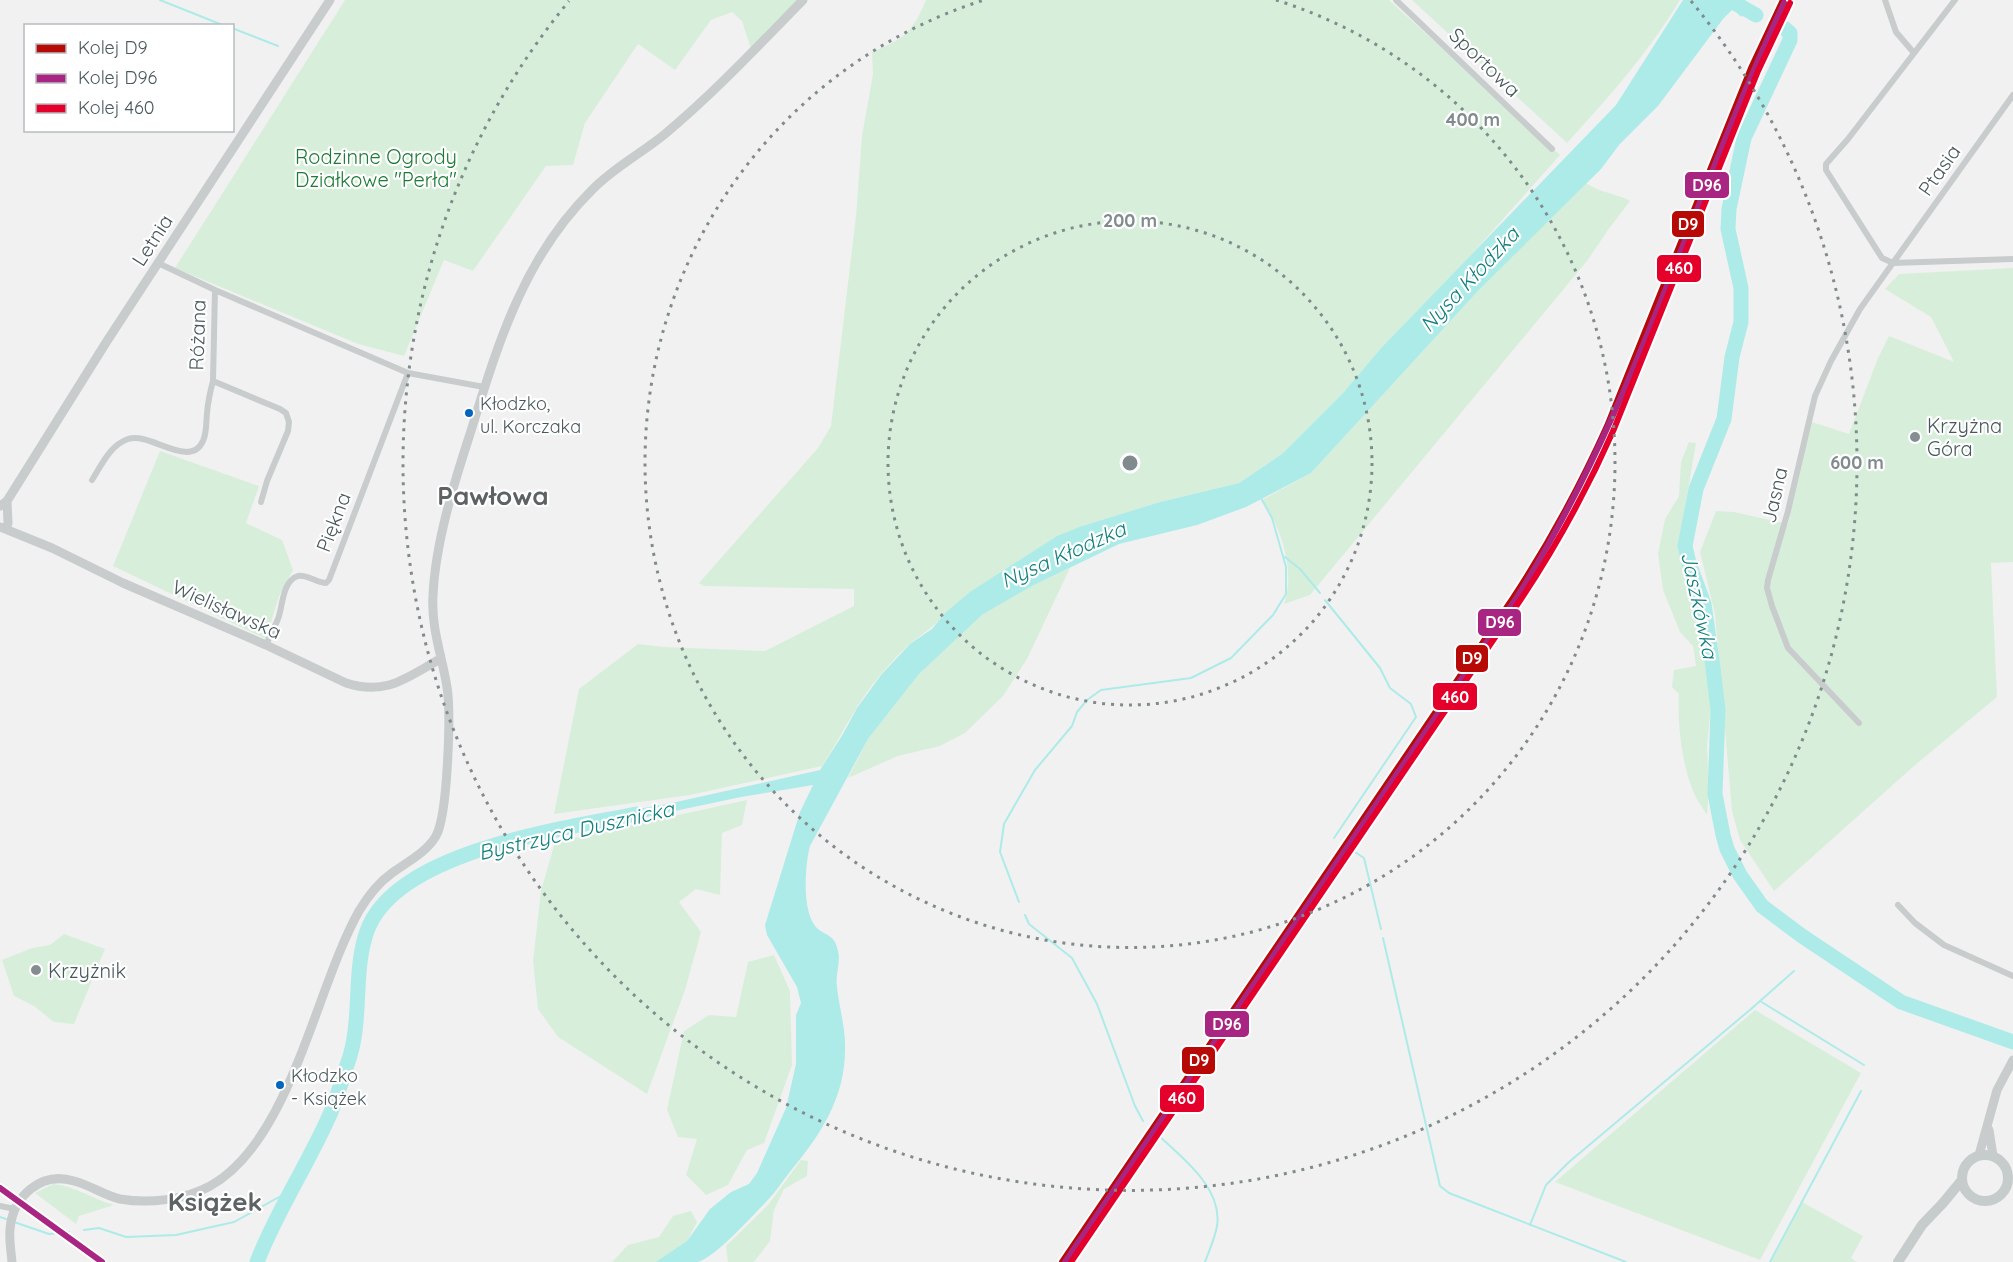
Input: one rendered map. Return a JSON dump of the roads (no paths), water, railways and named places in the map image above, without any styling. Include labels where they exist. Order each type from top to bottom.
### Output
[{"type":"main road","points":[[1898,1262],[1922,1225],[1962,1180],[1965,1165],[1979,1155],[2003,1159],[2011,1173],[2005,1190],[1996,1199],[1981,1201],[1968,1194],[1962,1180]]},
{"type":"main road","points":[[1943,1203],[1968,1194]]},
{"type":"street","name":"Letnia","points":[[3,528],[8,523],[4,504],[330,0]]},
{"type":"street","points":[[12,1262],[10,1225],[15,1209],[31,1189],[40,1182],[51,1178],[71,1180],[125,1200],[161,1200],[184,1196],[210,1186],[247,1154],[278,1107],[340,950],[357,915],[367,898],[381,882],[426,849],[440,826],[445,786],[449,704],[434,622],[432,597],[436,566],[453,486],[484,387],[505,326],[519,294],[556,232],[593,189],[663,136],[716,89],[803,0]]},
{"type":"street","name":"Sportowa","points":[[1396,0],[1552,149]]},
{"type":"street","points":[[1885,0],[1896,32],[1914,53]]},
{"type":"street","points":[[1955,0],[1848,139],[1826,164],[1826,170],[1882,258],[1893,263],[2013,259]]},
{"type":"street","name":"Ptasia","points":[[1893,263],[2013,95]]},
{"type":"street","points":[[158,263],[408,373],[484,387]]},
{"type":"street","name":"Jasna","points":[[1859,723],[1788,648],[1767,588],[1815,396],[1831,360],[1860,309],[1893,263]]},
{"type":"street","name":"Różana","points":[[92,480],[104,459],[126,439],[135,437],[181,452],[193,452],[199,448],[205,435],[213,381],[215,290]]},
{"type":"street","name":"Piękna","points":[[266,645],[280,613],[283,596],[293,580],[297,576],[322,583],[329,580],[408,373]]},
{"type":"street","name":"Różana","points":[[213,381],[286,413],[289,422],[288,431],[267,481],[261,502]]},
{"type":"street","name":"Wielisławska","points":[[3,528],[52,548],[123,583],[359,688],[375,689],[391,685],[440,659]]},
{"type":"street","points":[[1898,905],[1915,923],[1944,945],[2013,976]]},
{"type":"street","points":[[1979,1155],[1997,1090],[2012,1062]]},
{"type":"street","points":[[1989,1125],[2003,1159]]},
{"type":"street","points":[[0,1206],[15,1209]]},
{"type":"water","name":"Nysa Kłodzka","points":[[1683,0],[1745,0],[1747,7],[1741,17],[1733,9],[1723,19],[1658,106],[1619,145],[1601,169],[1478,291],[1311,473],[1246,507],[1197,525],[1119,544],[1032,586],[982,615],[919,674],[868,739],[810,846],[808,854],[806,889],[809,912],[818,929],[835,942],[839,955],[837,982],[845,1050],[841,1083],[830,1113],[813,1141],[773,1194],[713,1254],[697,1262],[656,1262],[687,1241],[710,1209],[731,1192],[749,1184],[757,1173],[786,1108],[796,1064],[796,1015],[801,1003],[797,987],[767,935],[765,925],[800,812],[813,785],[741,797],[613,824],[620,812],[667,804],[820,770],[857,708],[881,675],[910,644],[932,629],[945,613],[970,592],[1057,536],[1160,502],[1239,483],[1282,454],[1343,393],[1382,347],[1616,105]]},
{"type":"waterway","points":[[160,0],[220,24]]},
{"type":"waterway","name":"Jaszkówka","points":[[1729,0],[1756,15]]},
{"type":"waterway","name":"Jaszkówka","points":[[1784,28],[1790,33],[1790,40],[1744,138],[1729,209],[1728,229],[1741,288],[1741,322],[1732,357],[1724,419],[1696,489],[1685,546],[1704,604],[1712,660],[1718,710],[1715,794],[1723,835],[1740,875],[1762,906],[1802,936],[1901,1002],[2013,1042]]},
{"type":"waterway","points":[[234,29],[278,46]]},
{"type":"waterway","points":[[1019,902],[1000,852],[1004,824],[1035,770],[1072,726],[1077,712],[1087,700],[1101,690],[1191,678],[1231,658],[1273,615],[1286,594],[1286,567],[1272,518],[1261,498]]},
{"type":"waterway","points":[[1285,557],[1300,569],[1320,593]]},
{"type":"waterway","points":[[1325,600],[1380,668],[1390,688],[1411,704],[1416,717],[1334,838]]},
{"type":"waterway","name":"Bystrzyca Dusznicka","points":[[257,1262],[336,1098],[354,1040],[363,946],[367,931],[384,904],[411,881],[446,863],[485,848],[567,827],[636,814]]},
{"type":"waterway","points":[[1352,850],[1364,858],[1381,929]]},
{"type":"waterway","points":[[1025,915],[1029,924],[1072,958],[1097,1004],[1135,1106],[1143,1121]]},
{"type":"waterway","points":[[1383,938],[1440,1186],[1449,1193],[1626,1262]]},
{"type":"waterway","points":[[1530,1225],[1546,1185],[1569,1162],[1794,971]]},
{"type":"waterway","points":[[1760,1001],[1864,1065]]},
{"type":"waterway","points":[[1770,1262],[1861,1091]]},
{"type":"waterway","points":[[1159,1136],[1199,1175],[1214,1199],[1217,1226],[1205,1262]]},
{"type":"waterway","name":"Bystrzyca Dusznicka","points":[[84,1230],[99,1228],[126,1237],[176,1235],[234,1222],[290,1191]]},
{"type":"waterway","name":"Bystrzyca Dusznicka","points":[[0,1217],[9,1220]]},
{"type":"waterway","name":"Bystrzyca Dusznicka","points":[[14,1222],[49,1234],[69,1232]]},
{"type":"rail line","name":"D9","points":[[1062,1262],[1513,598],[1551,535],[1607,426],[1751,68],[1783,0]]},
{"type":"rail line","name":"D96","points":[[1065,1262],[1515,600],[1557,530],[1594,457],[1627,382],[1719,154],[1784,3]]},
{"type":"rail line","name":"460","points":[[1071,1262],[1519,602],[1558,539],[1582,496],[1614,429],[1758,71],[1790,3]]},
{"type":"rail line","name":"D96","points":[[0,1188],[102,1262]]},
{"type":"place","name":"Kłodzko, ul. Korczaka","points":[[469,413]]},
{"type":"place","name":"Krzyżna Góra","points":[[1915,437]]},
{"type":"place","name":"Krzyżnik","points":[[36,970]]},
{"type":"place","name":"Kłodzko - Książek","points":[[280,1085]]},
{"type":"district","name":"Pawłowa","points":[[493,495]]},
{"type":"district","name":"Książek","points":[[215,1201]]},
{"type":"park label","name":"Rodzinne Ogrody Działkowe \"Perła\"","points":[[376,168]]}]
